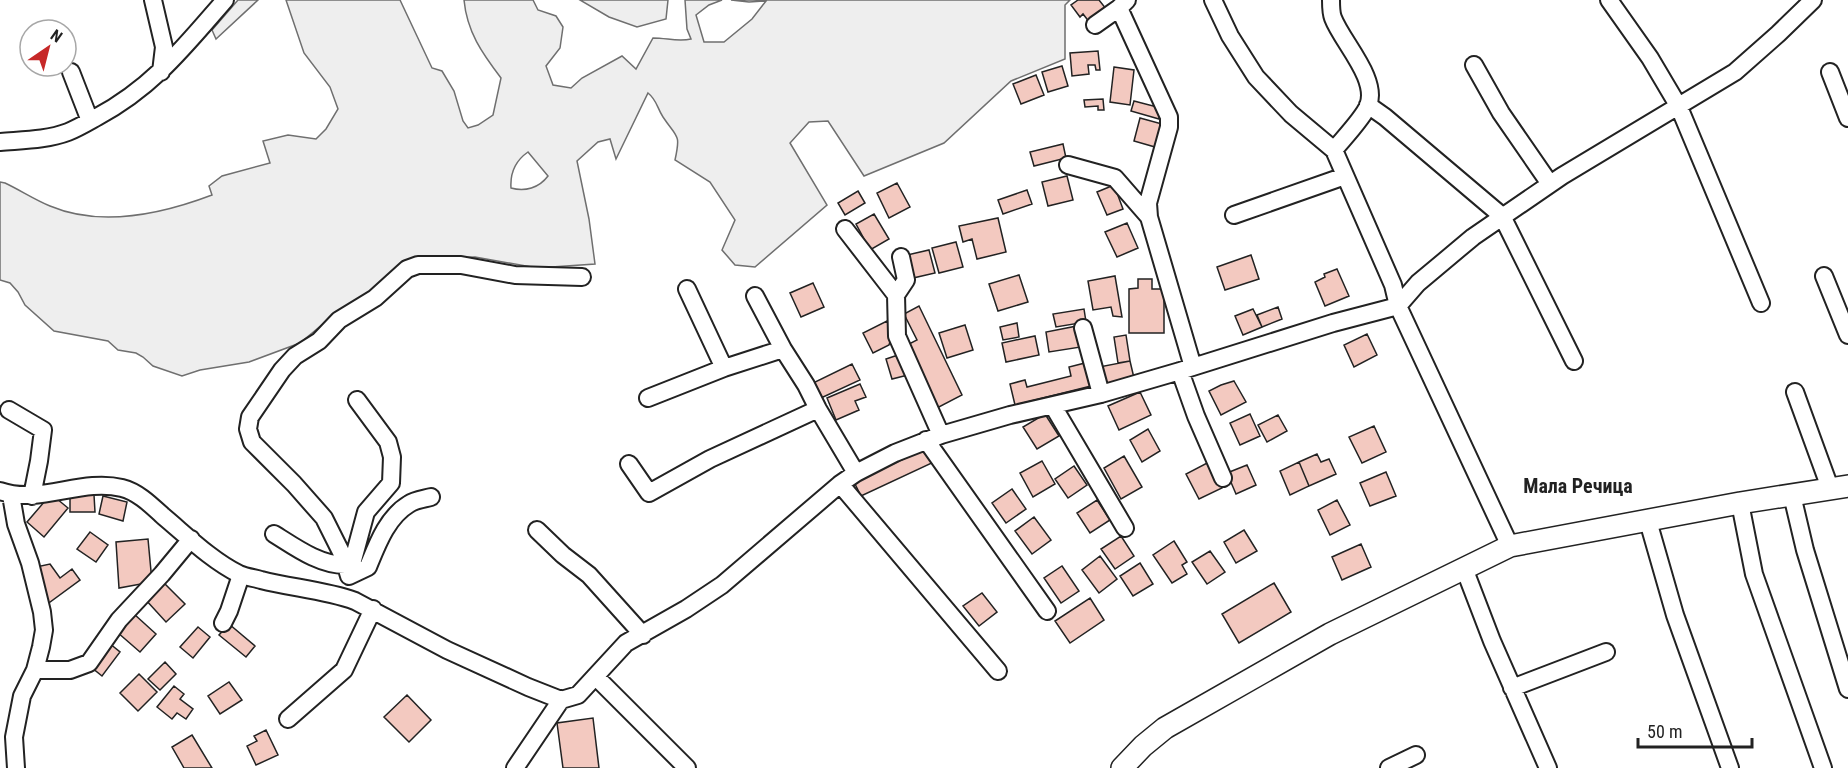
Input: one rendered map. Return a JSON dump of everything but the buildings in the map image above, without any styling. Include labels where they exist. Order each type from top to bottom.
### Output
[{"type":"main road","points":[[1129,765],[1143,746],[1165,728],[1330,634],[1510,546],[1839,487]]},
{"type":"street","points":[[153,0],[164,46],[161,72]]},
{"type":"street","points":[[0,142],[37,139],[68,132],[113,109],[139,92],[161,72],[225,0]]},
{"type":"street","points":[[1213,0],[1230,36],[1256,77],[1291,114],[1334,150],[1393,285],[1398,306],[1510,546]]},
{"type":"street","points":[[1331,0],[1332,17],[1361,64],[1369,90],[1368,105],[1334,150]]},
{"type":"street","points":[[1609,0],[1650,58],[1679,106],[1761,303]]},
{"type":"street","points":[[16,768],[14,737],[22,696],[35,670],[44,630],[30,562],[6,493],[32,496],[81,487],[123,488],[142,498],[220,562],[241,574],[287,586],[342,596],[373,609],[447,650],[561,700],[579,695],[626,643],[643,635],[722,585],[840,484],[895,453],[933,438],[1010,415],[1101,394],[1333,323],[1398,306],[1418,283],[1442,262],[1502,216],[1550,184],[1735,72],[1778,34],[1808,2]]},
{"type":"street","points":[[1095,25],[1123,4],[1169,117],[1149,203],[1149,217],[1187,369],[1196,416],[1223,478]]},
{"type":"street","points":[[1474,65],[1501,114],[1550,184]]},
{"type":"street","points":[[1830,72],[1843,94],[1848,118]]},
{"type":"street","points":[[73,78],[90,121]]},
{"type":"street","points":[[1368,105],[1502,216],[1574,361]]},
{"type":"street","points":[[1068,165],[1115,178],[1149,217]]},
{"type":"street","points":[[1234,215],[1345,176]]},
{"type":"street","points":[[845,229],[896,295]]},
{"type":"street","points":[[901,257],[906,280],[896,295],[897,336],[933,438],[1047,611]]},
{"type":"street","points":[[347,570],[343,556],[324,518],[252,442],[248,429],[250,417],[282,370],[295,356],[319,341],[339,320],[375,298],[407,269],[418,265],[461,265],[515,275],[582,278]]},
{"type":"street","points":[[1824,276],[1848,335]]},
{"type":"street","points":[[687,289],[724,368]]},
{"type":"street","points":[[755,296],[783,349],[856,473]]},
{"type":"street","points":[[1083,328],[1101,394]]},
{"type":"street","points":[[648,398],[724,368],[783,349]]},
{"type":"street","points":[[1795,392],[1839,487]]},
{"type":"street","points":[[342,596],[347,570],[366,512],[391,483],[392,457],[388,442],[357,400]]},
{"type":"street","points":[[1053,406],[1125,528]]},
{"type":"street","points":[[9,410],[43,430],[32,496]]},
{"type":"street","points":[[629,464],[649,493],[710,459],[818,410]]},
{"type":"street","points":[[840,484],[998,671]]},
{"type":"street","points":[[1792,495],[1805,550],[1848,689]]},
{"type":"street","points":[[274,534],[315,558],[332,565],[347,570],[368,567],[394,517],[409,503],[431,497]]},
{"type":"street","points":[[1740,503],[1754,574],[1823,768]]},
{"type":"street","points":[[1648,521],[1675,615],[1730,768]]},
{"type":"street","points":[[537,530],[563,555],[589,575],[643,635]]},
{"type":"street","points":[[35,670],[70,670],[89,663],[119,620],[191,539]]},
{"type":"street","points":[[1464,568],[1512,688],[1548,768]]},
{"type":"street","points":[[223,623],[230,611],[241,574]]},
{"type":"street","points":[[288,719],[344,670],[373,609]]},
{"type":"street","points":[[1512,688],[1606,652]]},
{"type":"street","points":[[596,677],[687,768]]},
{"type":"street","points":[[515,768],[561,700]]},
{"type":"street","points":[[1389,768],[1416,755]]},
{"type":"shaded area","points":[[238,0],[258,0],[216,39],[212,30]]},
{"type":"shaded area","points":[[286,0],[400,0],[432,68],[442,71],[454,91],[463,121],[468,128],[478,125],[493,115],[501,78],[476,42],[468,22],[464,0],[533,0],[538,10],[556,16],[563,27],[560,48],[546,66],[553,85],[571,88],[582,78],[622,56],[636,69],[653,38],[691,39],[687,29],[685,0],[722,0],[709,5],[696,15],[704,42],[724,42],[752,19],[766,1],[731,0],[1070,0],[1065,5],[1065,59],[1011,81],[944,143],[864,176],[828,121],[809,122],[790,143],[827,205],[755,267],[735,265],[722,250],[735,220],[710,182],[675,160],[678,140],[648,93],[616,159],[610,139],[598,142],[577,161],[589,219],[595,264],[537,268],[475,257],[418,259],[404,264],[370,291],[335,314],[300,343],[249,362],[200,370],[182,376],[153,366],[136,353],[118,350],[108,341],[54,331],[25,305],[10,283],[0,280],[0,182],[50,206],[70,213],[90,216],[132,216],[152,213],[212,195],[209,186],[222,176],[270,163],[263,141],[288,135],[316,139],[326,129],[338,109],[330,87],[304,53]],"holes":[[[528,152],[548,176],[540,184],[531,188],[521,190],[511,188],[514,168]]]},
{"type":"shaded area","points":[[580,0],[668,0],[666,19],[637,27],[609,17]]},
{"type":"district","name":"Мала Речица","points":[[1578,486]]}]
